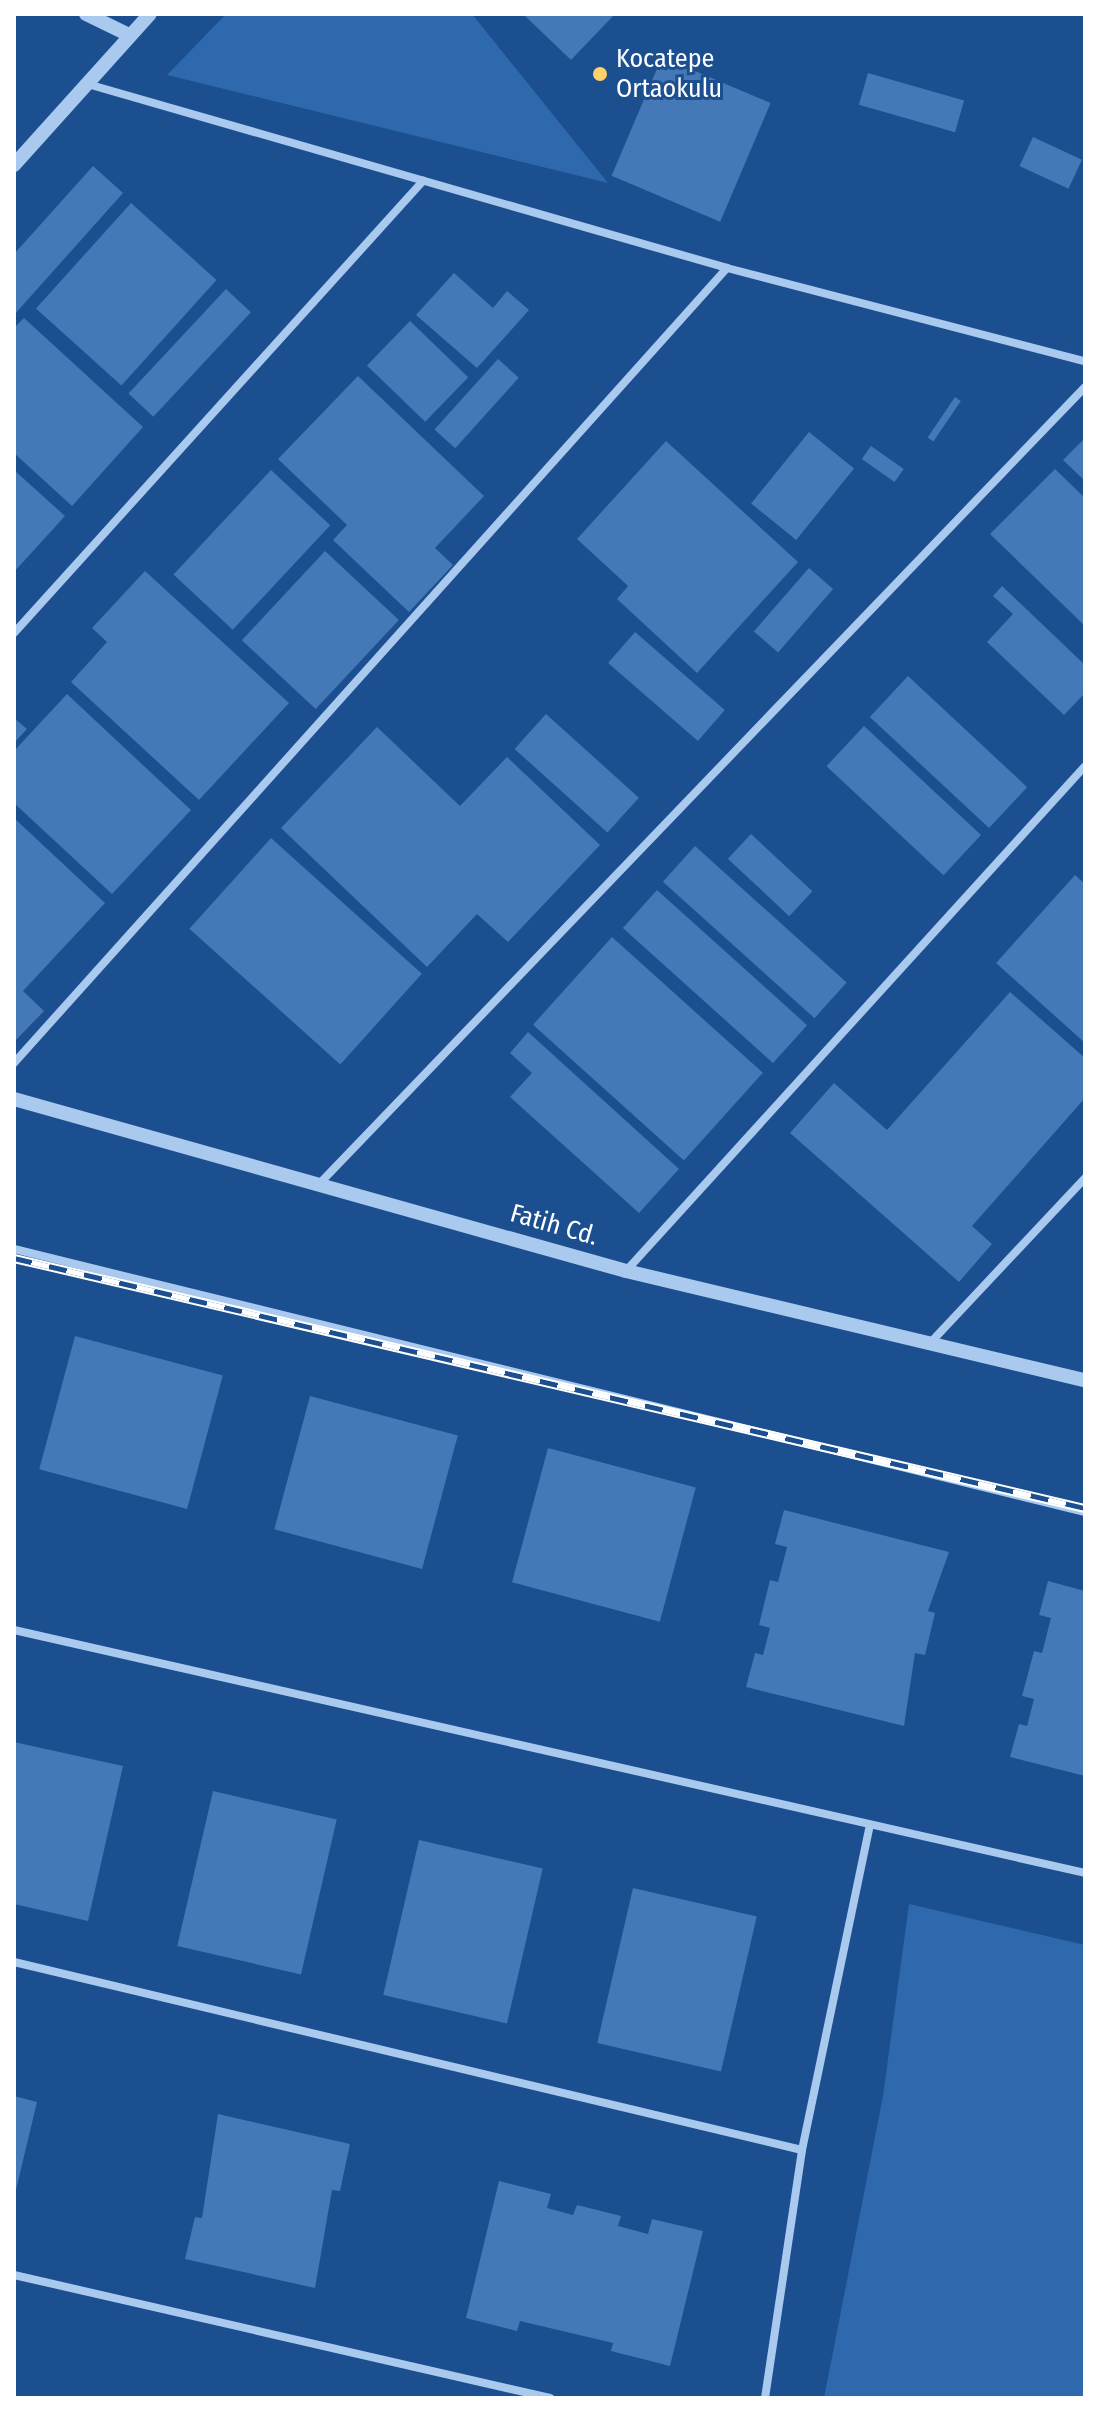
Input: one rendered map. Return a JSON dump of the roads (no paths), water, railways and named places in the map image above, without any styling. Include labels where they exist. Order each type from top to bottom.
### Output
[{"type":"street","points":[[86,14],[129,35]]},
{"type":"street","points":[[14,165],[84,83],[150,14]]},
{"type":"street","points":[[84,83],[727,268],[1085,361]]},
{"type":"street","points":[[14,633],[423,181]]},
{"type":"street","points":[[14,1063],[727,268]]},
{"type":"street","points":[[322,1181],[1085,387]]},
{"type":"street","points":[[626,1271],[1085,766]]},
{"type":"street","name":"Fatih Cd.","points":[[14,1099],[322,1181],[626,1271],[932,1341],[1085,1380]]},
{"type":"street","points":[[932,1341],[1085,1178]]},
{"type":"street","points":[[14,1249],[1085,1512]]},
{"type":"street","points":[[14,1630],[1085,1873]]},
{"type":"street","points":[[765,2398],[802,2150],[870,1825]]},
{"type":"street","points":[[14,1962],[802,2150]]},
{"type":"street","points":[[14,2275],[550,2398]]},
{"type":"railway","points":[[14,1258],[1085,1508]]},
{"type":"place","name":"Kocatepe Ortaokulu","points":[[600,74]]}]
